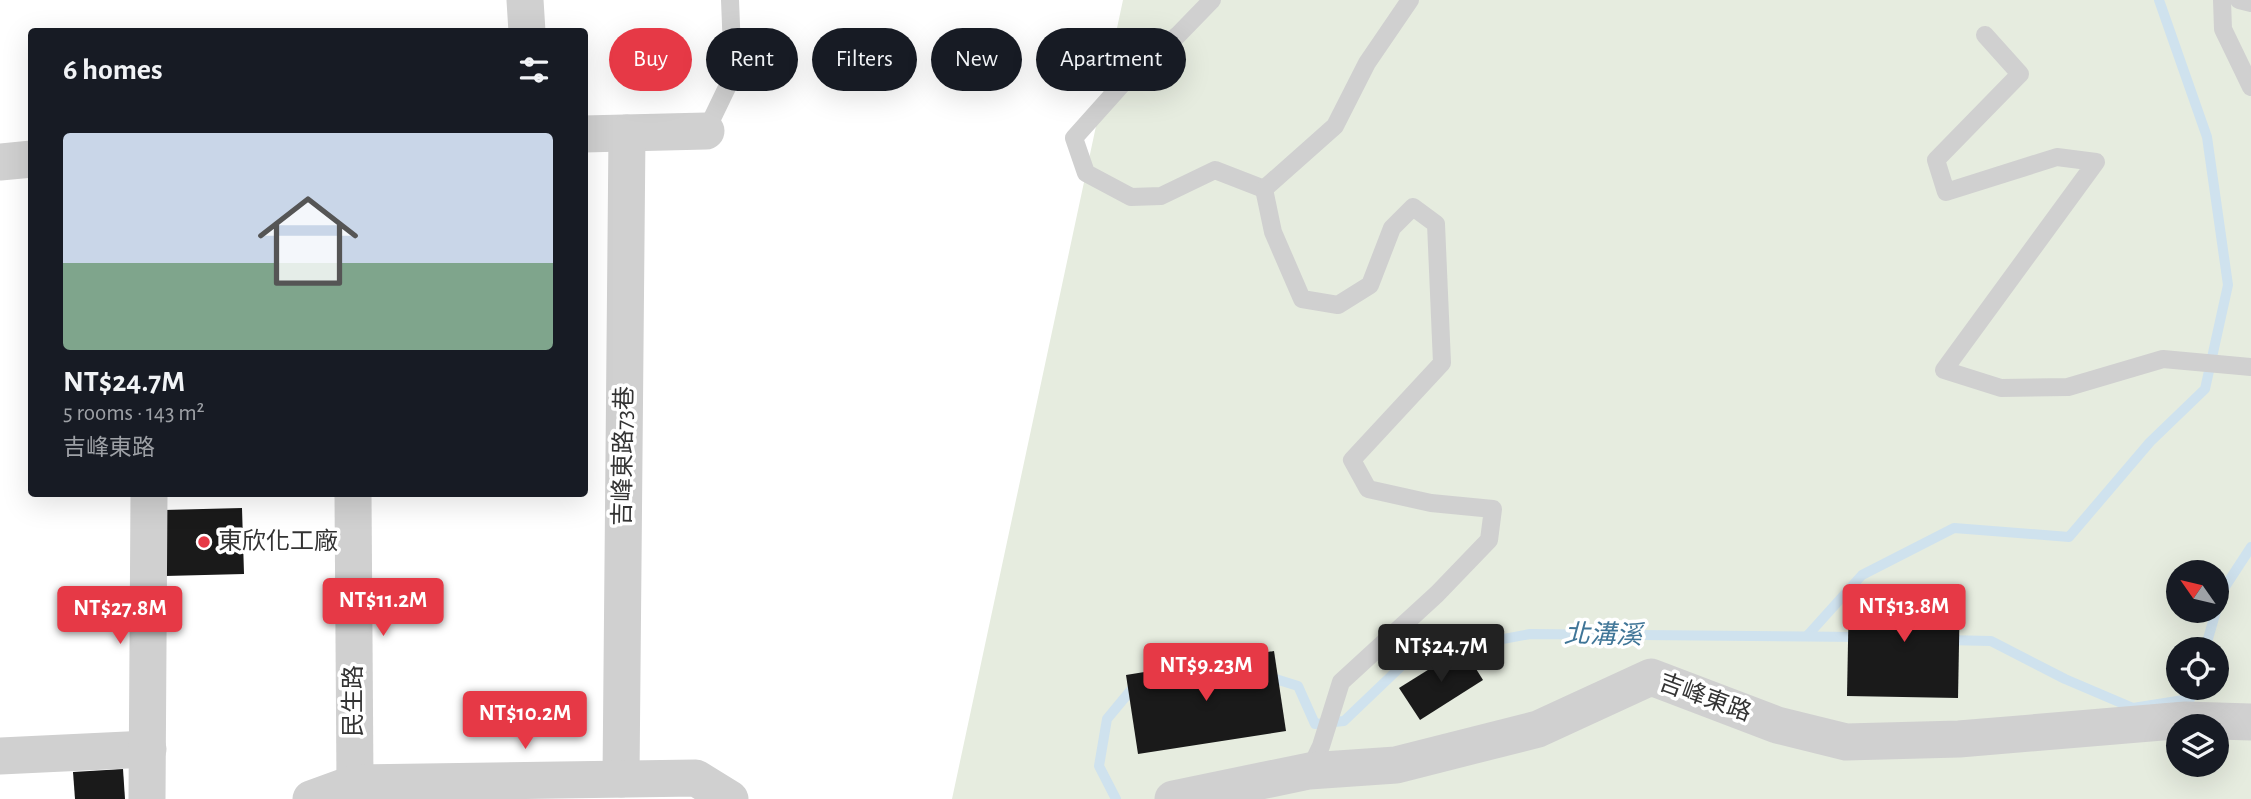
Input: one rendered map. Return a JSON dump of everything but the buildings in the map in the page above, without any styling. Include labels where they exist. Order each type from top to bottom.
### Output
[{"type":"street","points":[[525,0],[527,28]]},
{"type":"street","points":[[588,134],[706,131]]},
{"type":"street","name":"吉峰東路73巷","points":[[621,779],[628,133]]},
{"type":"street","points":[[0,162],[28,159]]},
{"type":"street","points":[[147,799],[149,497]]},
{"type":"street","name":"民生路","points":[[353,497],[355,783]]},
{"type":"street","name":"吉峰東路","points":[[1173,799],[1315,759],[1396,765],[1538,729],[1651,677],[1777,725],[1846,742],[1959,739],[2186,720],[2251,722]]},
{"type":"street","points":[[0,756],[148,749]]},
{"type":"street","points":[[311,799],[355,783],[696,778],[730,799]]},
{"type":"lane","points":[[706,131],[733,75],[730,0]]},
{"type":"lane","points":[[1212,0],[1178,35],[1133,72],[1074,138],[1086,173],[1130,197],[1161,196],[1215,170],[1264,189]]},
{"type":"lane","points":[[1264,189],[1335,126],[1367,63],[1409,0]]},
{"type":"lane","points":[[2222,0],[2223,29],[2251,88]]},
{"type":"lane","points":[[2239,0],[2251,3]]},
{"type":"lane","points":[[1985,35],[2020,74],[1936,160],[1946,192],[2057,157],[2096,162],[1944,370],[2001,388],[2068,387],[2163,359],[2243,367]]},
{"type":"lane","points":[[1264,189],[1273,232],[1302,299],[1338,305],[1370,285],[1392,228],[1413,207],[1436,224],[1441,363],[1352,460],[1368,489],[1431,503],[1493,509],[1489,540],[1437,594],[1341,682],[1315,759]]},
{"type":"shaded area","points":[[1123,0],[2251,0],[2251,799],[952,799],[1104,91],[1186,91],[1186,28],[1117,28]]},
{"type":"waterway","points":[[1807,636],[1862,575],[1954,528],[2069,537],[2150,442],[2205,389],[2228,285],[2207,137],[2159,0]]},
{"type":"waterway","name":"北溝溪","points":[[2230,579],[2251,547]]},
{"type":"waterway","name":"北溝溪","points":[[2208,637],[2213,623]]},
{"type":"waterway","name":"北溝溪","points":[[1266,676],[1298,686],[1315,724],[1344,721],[1412,656],[1530,634],[1860,637]]},
{"type":"waterway","name":"北溝溪","points":[[1946,640],[1991,641],[2065,679],[2133,708],[2184,700]]},
{"type":"waterway","name":"北溝溪","points":[[1116,799],[1099,766],[1107,719],[1136,684]]},
{"type":"place","name":"東欣化工廠","points":[[204,542]]}]
